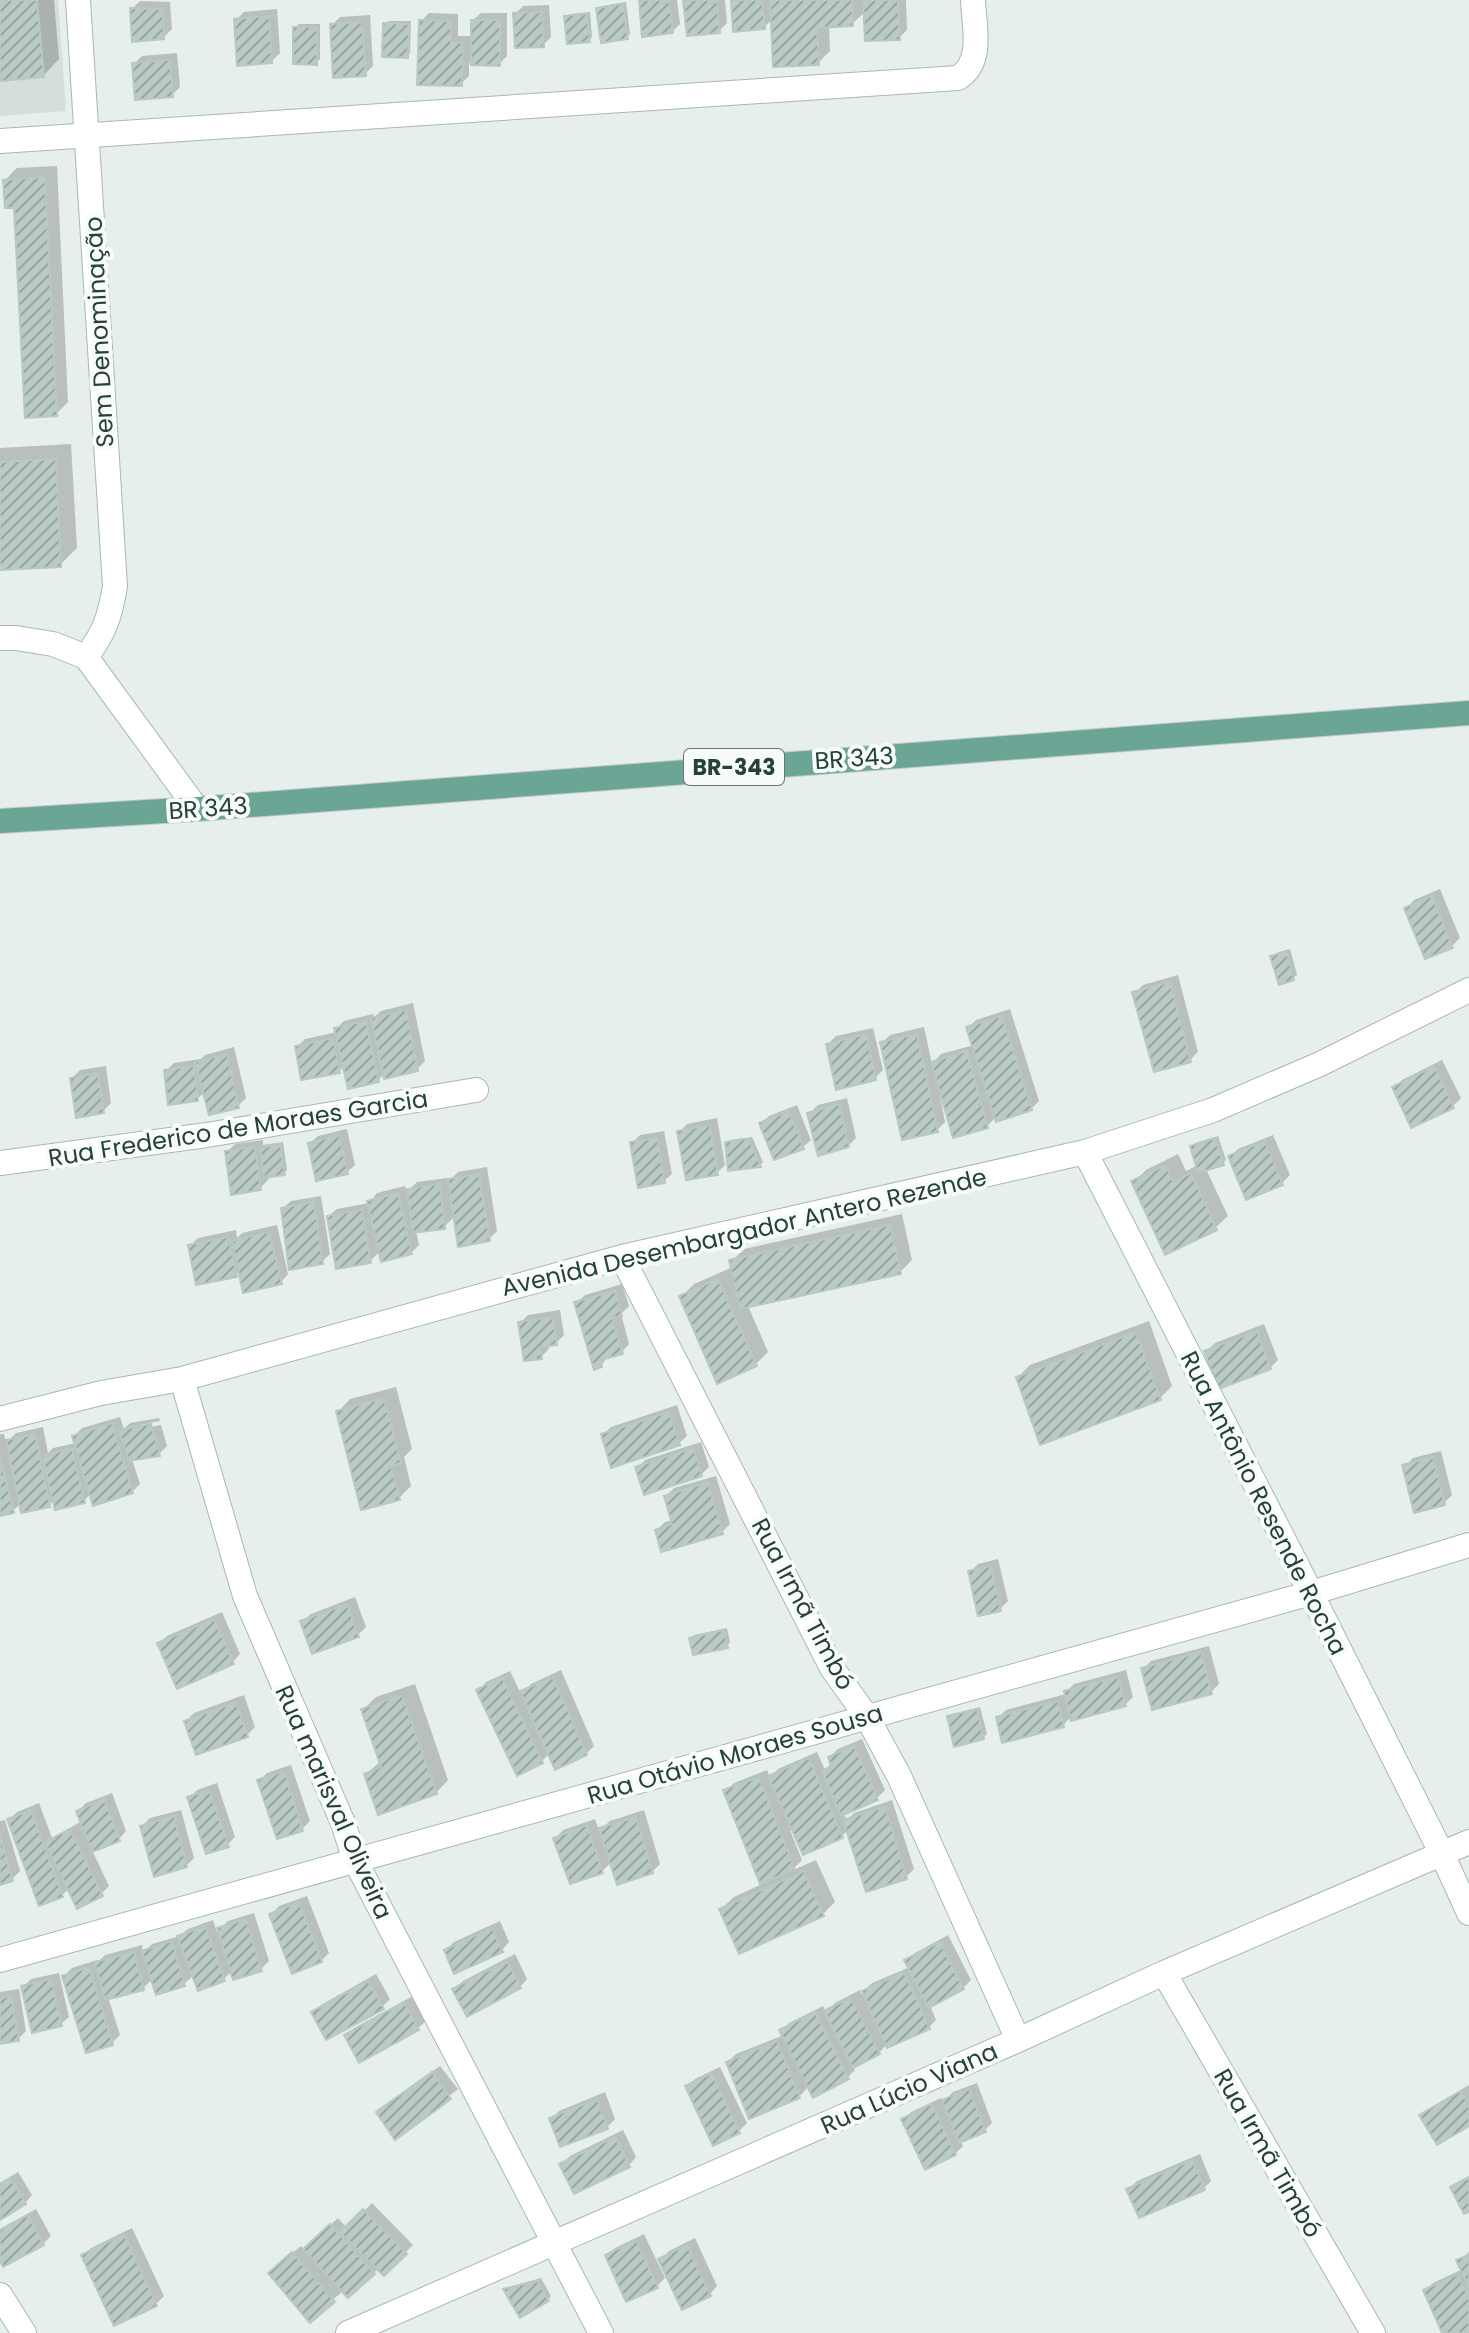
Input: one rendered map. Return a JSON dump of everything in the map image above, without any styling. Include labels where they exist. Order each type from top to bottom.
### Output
[{"type":"main road","name":"BR 343","points":[[0,821],[197,809],[1469,713]]},
{"type":"street","name":"Sem Denominação","points":[[78,0],[115,586],[110,614],[101,638],[86,657]]},
{"type":"street","points":[[0,141],[958,78],[972,66],[976,52],[973,0]]},
{"type":"street","points":[[0,638],[53,644],[86,657],[197,809]]},
{"type":"street","name":"Avenida Desembargador Antero Rezende","points":[[0,1419],[101,1393],[182,1379],[622,1257],[1085,1152],[1213,1110],[1320,1064],[1469,990]]},
{"type":"street","name":"Rua Frederico de Moraes Garcia","points":[[0,1163],[207,1135],[476,1090]]},
{"type":"street","name":"Rua Antônio Resende Rocha","points":[[1085,1152],[1311,1593],[1469,1913]]},
{"type":"street","name":"Rua Irmã Timbó","points":[[622,1257],[832,1668],[867,1717],[899,1776],[1018,2040]]},
{"type":"street","name":"Rua marisval Oliveira","points":[[182,1379],[245,1596],[343,1823],[355,1860],[601,2333]]},
{"type":"street","name":"Rua Otávio Moraes Sousa","points":[[0,1960],[1311,1593],[1469,1545]]},
{"type":"street","name":"Rua Lúcio Viana","points":[[348,2333],[1469,1842]]},
{"type":"street","name":"Rua Irmã Timbó","points":[[1164,1973],[1373,2333]]},
{"type":"street","points":[[0,2295],[24,2333]]},
{"type":"shaded area","points":[[0,0],[58,0],[66,111],[0,116]]},
{"type":"building","points":[[0,0],[37,0],[44,77],[0,81]]},
{"type":"building","points":[[639,0],[669,0],[673,33],[642,37]]},
{"type":"building","points":[[683,0],[717,0],[720,33],[687,36]]},
{"type":"building","points":[[731,0],[762,0],[765,29],[733,32]]},
{"type":"building","points":[[770,0],[852,0],[853,26],[817,28],[819,65],[773,67]]},
{"type":"building","points":[[863,0],[898,0],[900,40],[865,41]]},
{"type":"building","points":[[623,4],[628,39],[601,43],[596,8]]},
{"type":"building","points":[[130,8],[163,9],[164,39],[132,42]]},
{"type":"building","points":[[542,12],[544,47],[515,48],[513,13]]},
{"type":"building","points":[[587,14],[590,42],[567,44],[564,16]]},
{"type":"building","points":[[269,16],[272,63],[237,66],[234,19]]},
{"type":"building","points":[[419,20],[451,21],[451,43],[463,43],[462,86],[417,85]]},
{"type":"building","points":[[471,20],[500,20],[500,66],[471,65]]},
{"type":"building","points":[[362,22],[366,76],[333,78],[330,24]]},
{"type":"building","points":[[383,23],[409,24],[408,58],[382,57]]},
{"type":"building","points":[[293,27],[317,27],[317,65],[293,64]]},
{"type":"building","points":[[170,60],[173,97],[135,100],[132,63]]},
{"type":"building","points":[[45,177],[57,416],[25,418],[14,208],[5,208],[3,180]]},
{"type":"building","points":[[56,459],[61,567],[0,570],[0,462]]},
{"type":"building","points":[[1432,896],[1453,948],[1425,959],[1404,908]]},
{"type":"building","points":[[1287,952],[1294,980],[1279,985],[1270,956]]},
{"type":"building","points":[[1170,982],[1191,1062],[1154,1072],[1132,992]]},
{"type":"building","points":[[406,1010],[418,1071],[384,1079],[371,1018]]},
{"type":"building","points":[[1002,1016],[1032,1110],[996,1122],[966,1027]]},
{"type":"building","points":[[366,1021],[379,1082],[348,1089],[334,1028]]},
{"type":"building","points":[[866,1034],[876,1080],[836,1090],[826,1044]]},
{"type":"building","points":[[917,1034],[938,1132],[902,1140],[880,1042]]},
{"type":"building","points":[[333,1038],[340,1073],[301,1080],[295,1046]]},
{"type":"building","points":[[967,1051],[988,1128],[953,1138],[931,1062]]},
{"type":"building","points":[[227,1054],[239,1108],[209,1115],[195,1062]]},
{"type":"building","points":[[194,1066],[198,1101],[168,1105],[164,1070]]},
{"type":"building","points":[[1434,1066],[1454,1108],[1411,1128],[1392,1087]]},
{"type":"building","points":[[98,1073],[104,1113],[76,1118],[70,1078]]},
{"type":"building","points":[[839,1104],[849,1147],[818,1156],[807,1113]]},
{"type":"building","points":[[789,1111],[804,1149],[774,1160],[759,1123]]},
{"type":"building","points":[[710,1125],[718,1175],[686,1180],[677,1131]]},
{"type":"building","points":[[339,1135],[348,1174],[316,1181],[308,1143]]},
{"type":"building","points":[[657,1138],[665,1183],[638,1188],[630,1142]]},
{"type":"building","points":[[1215,1138],[1224,1165],[1198,1173],[1190,1146]]},
{"type":"building","points":[[749,1139],[761,1167],[728,1171],[725,1142]]},
{"type":"building","points":[[1265,1141],[1283,1185],[1246,1200],[1228,1156]]},
{"type":"building","points":[[280,1144],[285,1175],[264,1178],[260,1148]]},
{"type":"building","points":[[255,1147],[261,1190],[231,1195],[225,1151]]},
{"type":"building","points":[[1166,1165],[1173,1182],[1191,1173],[1217,1230],[1165,1255],[1131,1181]]},
{"type":"building","points":[[479,1174],[490,1241],[458,1247],[448,1179]]},
{"type":"building","points":[[440,1184],[445,1229],[413,1233],[407,1189]]},
{"type":"building","points":[[398,1193],[412,1254],[381,1262],[367,1201]]},
{"type":"building","points":[[314,1202],[323,1264],[289,1270],[281,1208]]},
{"type":"building","points":[[362,1210],[371,1263],[336,1269],[327,1216]]},
{"type":"building","points":[[890,1225],[901,1274],[740,1309],[729,1260]]},
{"type":"building","points":[[269,1232],[282,1284],[243,1293],[232,1241]]},
{"type":"building","points":[[228,1237],[237,1277],[196,1285],[188,1245]]},
{"type":"building","points":[[718,1279],[757,1366],[717,1384],[679,1296]]},
{"type":"building","points":[[615,1291],[622,1316],[612,1318],[623,1354],[600,1360],[602,1367],[594,1370],[574,1302]]},
{"type":"building","points":[[553,1317],[557,1345],[540,1347],[542,1359],[524,1361],[518,1322]]},
{"type":"building","points":[[1257,1331],[1271,1369],[1219,1389],[1204,1351]]},
{"type":"building","points":[[1136,1332],[1161,1400],[1040,1445],[1016,1377]]},
{"type":"building","points":[[384,1398],[401,1463],[391,1466],[400,1500],[361,1510],[336,1411]]},
{"type":"building","points":[[669,1412],[680,1445],[611,1468],[601,1434]]},
{"type":"building","points":[[112,1423],[133,1493],[93,1506],[72,1436]]},
{"type":"building","points":[[151,1424],[160,1456],[129,1461],[119,1430]]},
{"type":"building","points":[[35,1434],[50,1507],[21,1513],[6,1440]]},
{"type":"building","points":[[72,1448],[85,1503],[55,1510],[42,1456]]},
{"type":"building","points":[[693,1448],[702,1476],[644,1495],[635,1467]]},
{"type":"building","points":[[0,1457],[14,1513],[0,1516]]},
{"type":"building","points":[[1433,1457],[1445,1505],[1414,1513],[1402,1465]]},
{"type":"building","points":[[708,1482],[723,1534],[661,1552],[655,1530],[672,1524],[664,1496]]},
{"type":"building","points":[[991,1566],[1001,1611],[978,1616],[968,1571]]},
{"type":"building","points":[[347,1604],[359,1637],[312,1654],[300,1621]]},
{"type":"building","points":[[214,1619],[234,1664],[177,1689],[157,1643]]},
{"type":"building","points":[[724,1630],[728,1648],[693,1655],[689,1638]]},
{"type":"building","points":[[1201,1652],[1212,1694],[1152,1710],[1141,1668]]},
{"type":"building","points":[[502,1677],[543,1763],[517,1776],[476,1690]]},
{"type":"building","points":[[553,1677],[587,1755],[555,1770],[520,1691]]},
{"type":"building","points":[[1118,1677],[1126,1706],[1071,1721],[1064,1691]]},
{"type":"building","points":[[402,1695],[437,1794],[378,1815],[364,1774],[381,1767],[361,1709]]},
{"type":"building","points":[[1058,1701],[1064,1727],[1002,1743],[996,1717]]},
{"type":"building","points":[[236,1702],[248,1737],[196,1755],[184,1721]]},
{"type":"building","points":[[977,1709],[984,1739],[954,1747],[947,1716]]},
{"type":"building","points":[[854,1745],[878,1800],[841,1816],[822,1771],[831,1766],[828,1757]]},
{"type":"building","points":[[809,1758],[843,1838],[803,1855],[768,1776]]},
{"type":"building","points":[[284,1771],[303,1831],[277,1839],[257,1780]]},
{"type":"building","points":[[759,1777],[795,1870],[760,1884],[723,1790]]},
{"type":"building","points":[[209,1790],[229,1847],[206,1854],[187,1797]]},
{"type":"building","points":[[104,1799],[120,1841],[92,1852],[76,1811]]},
{"type":"building","points":[[885,1807],[907,1879],[866,1892],[843,1820]]},
{"type":"building","points":[[31,1810],[63,1897],[39,1906],[7,1819]]},
{"type":"building","points":[[174,1816],[187,1867],[154,1877],[140,1826]]},
{"type":"building","points":[[636,1817],[653,1873],[617,1885],[599,1828]]},
{"type":"building","points":[[587,1825],[603,1873],[570,1884],[553,1838]]},
{"type":"building","points":[[70,1829],[103,1896],[77,1909],[45,1842]]},
{"type":"building","points":[[0,1835],[13,1881],[0,1885]]},
{"type":"building","points":[[804,1871],[824,1916],[739,1954],[719,1909]]},
{"type":"building","points":[[299,1902],[322,1962],[292,1974],[269,1914]]},
{"type":"building","points":[[246,1919],[262,1971],[233,1980],[217,1928]]},
{"type":"building","points":[[205,1926],[225,1981],[198,1991],[177,1936]]},
{"type":"building","points":[[492,1928],[503,1952],[454,1974],[444,1950]]},
{"type":"building","points":[[172,1941],[185,1986],[156,1995],[142,1951]]},
{"type":"building","points":[[940,1942],[964,1989],[929,2008],[904,1960]]},
{"type":"building","points":[[134,1952],[144,1990],[105,2000],[95,1962]]},
{"type":"building","points":[[507,1961],[521,1988],[467,2017],[452,1989]]},
{"type":"building","points":[[89,1967],[113,2045],[86,2053],[62,1976]]},
{"type":"building","points":[[904,1972],[930,2029],[887,2048],[862,1991]]},
{"type":"building","points":[[51,1979],[62,2026],[32,2033],[21,1986]]},
{"type":"building","points":[[368,1981],[384,2009],[326,2040],[311,2012]]},
{"type":"building","points":[[11,1996],[19,2041],[0,2044],[0,1998]]},
{"type":"building","points":[[851,1997],[880,2054],[853,2068],[824,2011]]},
{"type":"building","points":[[404,2002],[419,2030],[359,2063],[344,2035]]},
{"type":"building","points":[[815,2012],[849,2079],[813,2098],[779,2030]]},
{"type":"building","points":[[777,2041],[800,2098],[749,2119],[726,2062]]},
{"type":"building","points":[[432,2072],[451,2099],[395,2140],[376,2112]]},
{"type":"building","points":[[712,2073],[740,2133],[713,2146],[685,2086]]},
{"type":"building","points":[[969,2089],[986,2132],[959,2143],[942,2100]]},
{"type":"building","points":[[1461,2091],[1469,2105],[1469,2126],[1437,2145],[1419,2115]]},
{"type":"building","points":[[597,2099],[608,2129],[560,2147],[549,2118]]},
{"type":"building","points":[[932,2104],[956,2155],[925,2170],[901,2119]]},
{"type":"building","points":[[615,2137],[630,2167],[574,2194],[559,2164]]},
{"type":"building","points":[[1192,2160],[1205,2190],[1139,2218],[1126,2189]]},
{"type":"building","points":[[1469,2177],[1469,2212],[1464,2214],[1450,2187]]},
{"type":"building","points":[[10,2178],[26,2204],[0,2220],[0,2184]]},
{"type":"building","points":[[363,2209],[407,2254],[384,2276],[340,2232]]},
{"type":"building","points":[[28,2215],[44,2245],[3,2267],[0,2261],[0,2230]]},
{"type":"building","points":[[330,2224],[375,2274],[348,2298],[303,2249]]},
{"type":"building","points":[[124,2234],[157,2306],[114,2326],[81,2255]]},
{"type":"building","points":[[636,2240],[658,2288],[626,2302],[605,2255]]},
{"type":"building","points":[[687,2245],[711,2296],[682,2310],[658,2259]]},
{"type":"building","points":[[292,2252],[335,2302],[310,2323],[268,2273]]},
{"type":"building","points":[[1469,2255],[1469,2288],[1456,2260]]},
{"type":"building","points":[[1458,2274],[1469,2298],[1469,2333],[1442,2333],[1423,2290]]},
{"type":"building","points":[[537,2281],[549,2301],[520,2318],[503,2289]]}]
